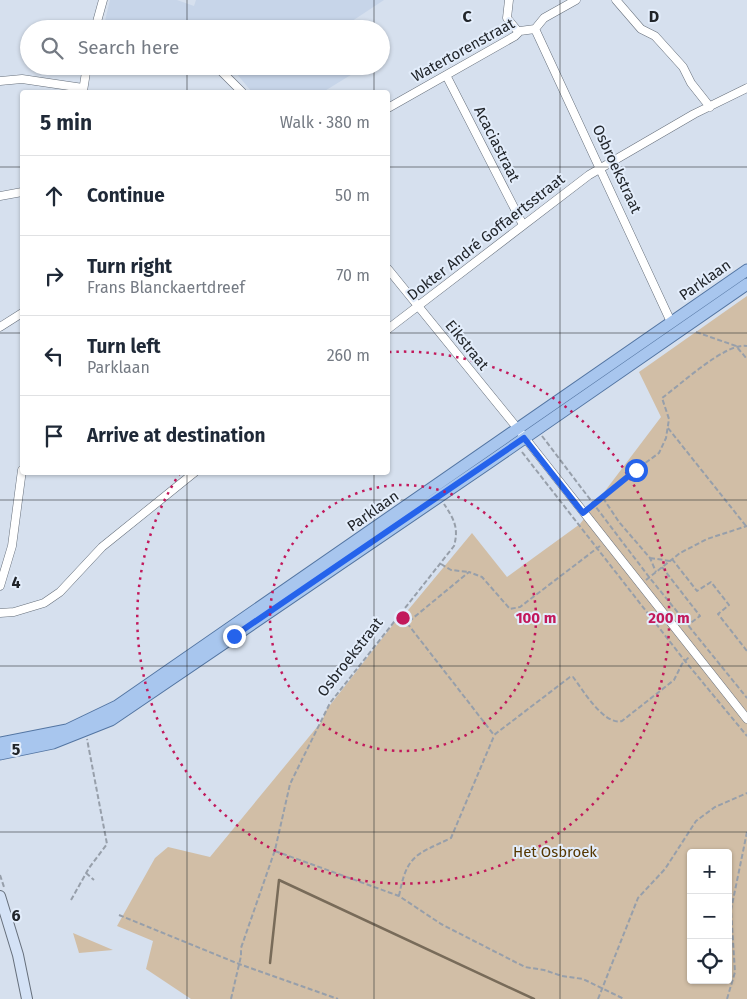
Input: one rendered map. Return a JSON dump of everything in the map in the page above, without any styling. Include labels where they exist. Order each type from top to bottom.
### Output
[{"type":"main road","name":"Parklaan","points":[[0,754],[53,743],[86,732],[111,720],[438,497],[520,438],[671,322],[747,270]]},
{"type":"main road","name":"Parklaan","points":[[0,743],[67,730],[117,706],[520,438],[747,284]]},
{"type":"main road","points":[[0,896],[4,922],[27,999]]},
{"type":"street","points":[[98,20],[103,0]]},
{"type":"street","name":"Watertorenstraat","points":[[509,0],[507,18],[516,29]]},
{"type":"street","name":"Watertorenstraat","points":[[390,107],[520,31],[535,29],[544,18],[576,0]]},
{"type":"street","points":[[616,0],[641,29],[655,36],[683,67],[691,83],[710,106]]},
{"type":"street","name":"Osbroekstraat","points":[[535,29],[671,322]]},
{"type":"street","points":[[0,81],[22,79],[83,90],[86,75]]},
{"type":"street","points":[[225,75],[240,90]]},
{"type":"street","name":"Acaciastraat","points":[[446,75],[523,225]]},
{"type":"street","name":"Dokter André Goffaertsstraat","points":[[390,327],[516,233],[523,225],[601,168],[710,106],[747,88]]},
{"type":"street","points":[[0,196],[20,192]]},
{"type":"street","name":"Eikstraat","points":[[390,271],[520,438],[606,541],[747,719]]},
{"type":"street","points":[[0,327],[20,314]]},
{"type":"street","points":[[0,586],[12,546],[21,475]]},
{"type":"street","points":[[0,613],[14,612],[44,603],[60,592],[102,547],[191,475]]},
{"type":"path","points":[[695,332],[736,346],[747,359]]},
{"type":"path","points":[[583,513],[626,477],[659,453],[666,438],[669,419],[662,398],[727,349],[736,346],[747,346]]},
{"type":"path","points":[[640,585],[671,560],[707,539],[746,526],[668,428]]},
{"type":"path","points":[[540,434],[649,577],[747,698]]},
{"type":"path","points":[[520,438],[596,549],[747,736]]},
{"type":"path","name":"Osbroekstraat","points":[[231,999],[241,948],[275,850],[290,784],[330,703],[454,546],[457,532],[454,520],[438,497]]},
{"type":"path","points":[[603,498],[619,522],[650,558],[656,572]]},
{"type":"path","points":[[441,564],[451,570],[469,572],[482,577],[504,604],[513,609],[526,604],[606,541]]},
{"type":"path","points":[[650,558],[671,560],[697,591],[710,582],[729,605],[718,614],[747,651]]},
{"type":"path","points":[[662,567],[700,616],[688,625]]},
{"type":"path","points":[[407,623],[469,572]]},
{"type":"path","points":[[401,614],[494,735]]},
{"type":"path","points":[[399,896],[402,879],[413,856],[451,838],[472,794],[494,735],[570,677],[573,677],[605,717],[613,721],[622,721],[674,680],[685,661],[694,652]]},
{"type":"path","points":[[71,900],[86,873],[107,844],[86,732]]},
{"type":"path","points":[[598,999],[601,986],[638,898],[665,868],[696,821],[715,807],[747,793]]},
{"type":"path","points":[[727,999],[735,972],[731,910],[747,832]]},
{"type":"path","points":[[275,850],[399,896],[441,924],[525,967],[583,979],[601,986],[624,999]]},
{"type":"path","points":[[86,873],[94,880]]},
{"type":"path","points":[[119,915],[239,964],[338,999]]},
{"type":"shaded area","points":[[110,0],[177,0],[194,6],[196,0],[384,0],[354,20],[105,20]]},
{"type":"shaded area","points":[[238,75],[351,75],[326,90],[250,90]]},
{"type":"green space","name":"Het Osbroek","points":[[747,296],[747,999],[191,999],[146,969],[153,941],[117,926],[155,858],[168,847],[210,857],[322,721],[327,709],[402,613],[404,615],[472,533],[507,577],[580,524],[661,417],[639,372]]},
{"type":"green space","points":[[73,933],[113,950],[79,953]]},
{"type":"waterway","points":[[270,963],[279,880],[534,999]]},
{"type":"route","points":[[234,636],[524,438],[583,513],[636,470]]}]
